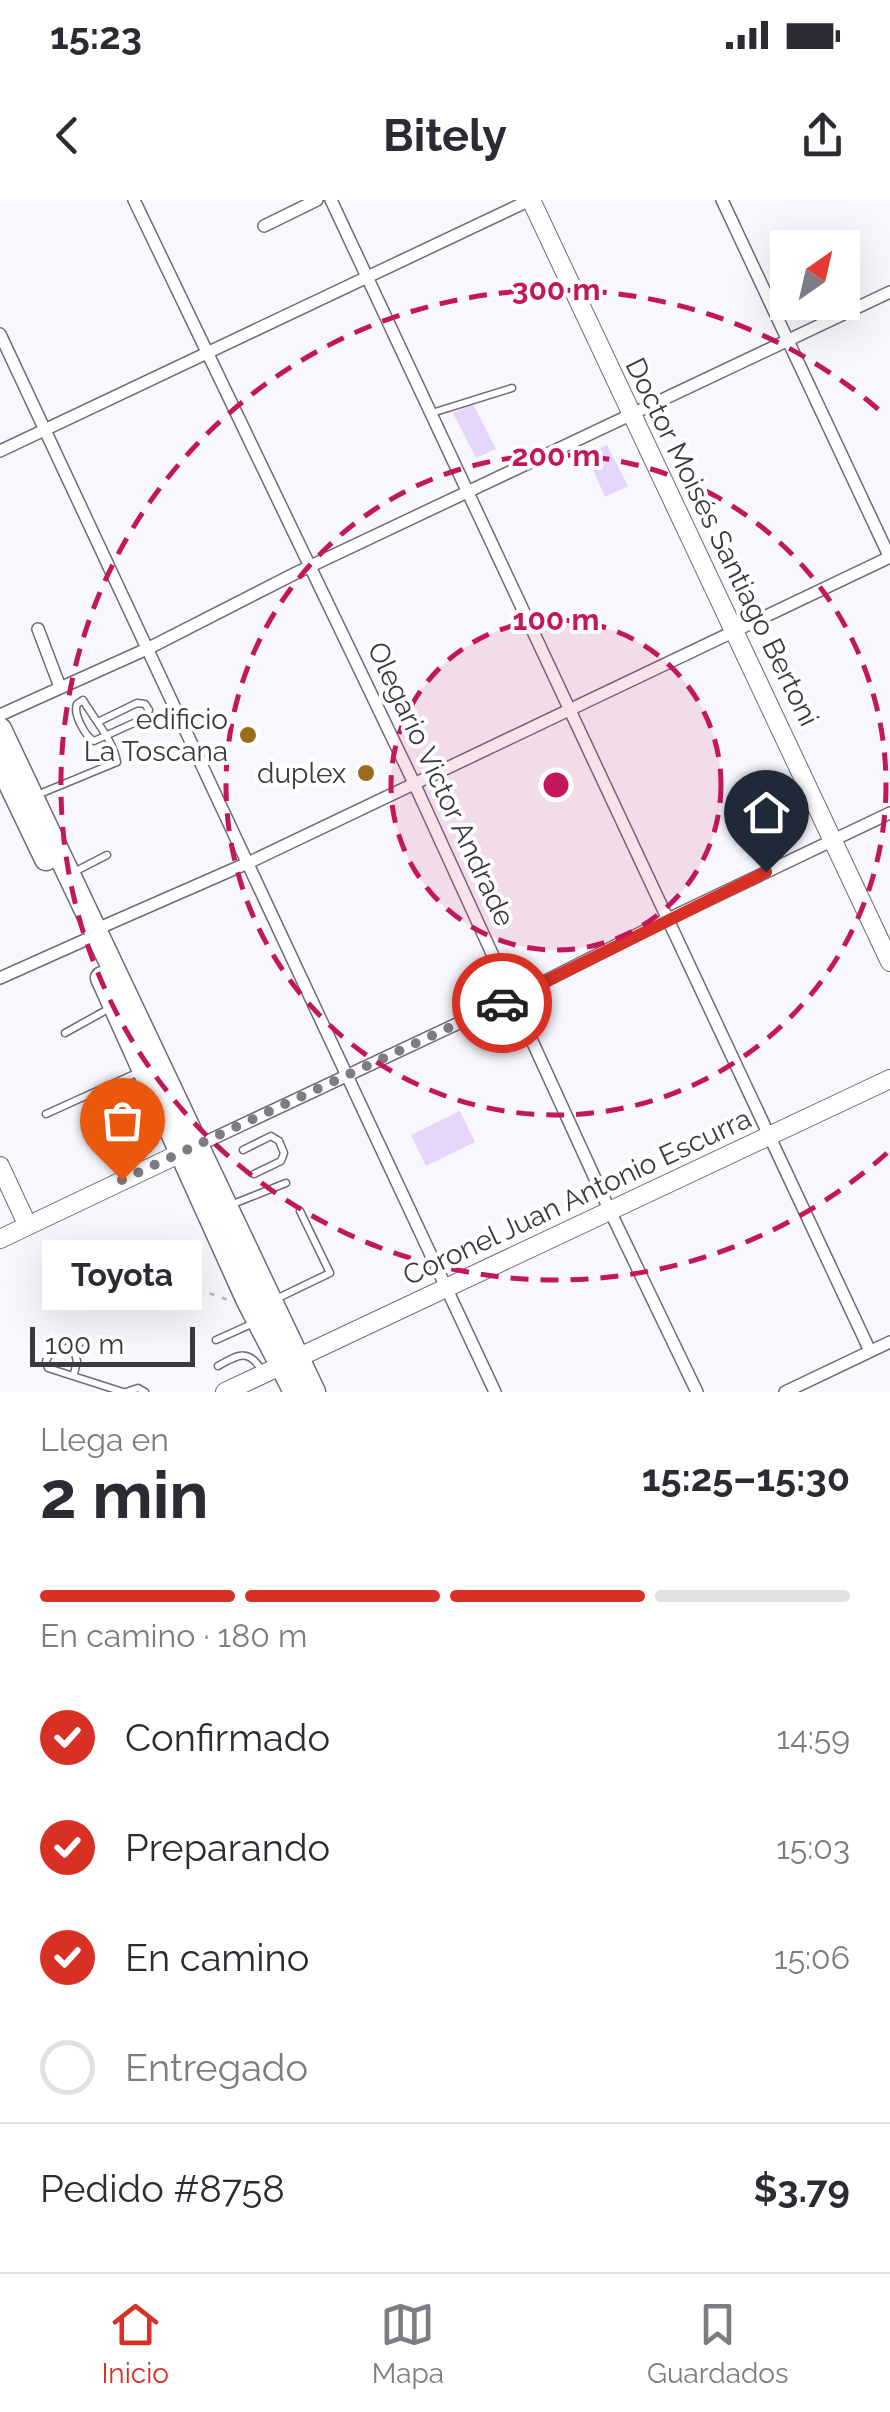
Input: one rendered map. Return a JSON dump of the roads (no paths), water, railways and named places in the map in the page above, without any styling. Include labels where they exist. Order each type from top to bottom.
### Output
[{"type":"highway","points":[[0,729],[15,794],[48,826],[70,874],[115,1005],[144,1069],[162,1107],[227,1207],[262,1311],[296,1391]]},
{"type":"highway","points":[[0,761],[91,935],[262,1311]]},
{"type":"street","name":"Olegario Victor Andrade","points":[[134,200],[414,783],[608,1209],[697,1392]]},
{"type":"street","points":[[264,226],[317,200]]},
{"type":"street","points":[[331,200],[870,1352]]},
{"type":"street","points":[[0,451],[530,200]]},
{"type":"street","name":"Doctor Moisés Santiago Bertoni","points":[[530,200],[890,962]]},
{"type":"street","points":[[0,978],[890,557],[722,200]]},
{"type":"street","points":[[0,715],[149,648],[466,492],[890,292]]},
{"type":"street","points":[[0,334],[495,1392]]},
{"type":"street","points":[[38,628],[60,687]]},
{"type":"street","points":[[0,761],[12,768],[34,814],[48,826]]},
{"type":"street","points":[[0,1239],[512,998],[890,814]]},
{"type":"street","name":"Coronel Juan Antonio Escurra","points":[[226,1392],[890,1078]]},
{"type":"street","points":[[0,1166],[28,1224]]},
{"type":"street","points":[[784,1392],[890,1342]]},
{"type":"lane","points":[[432,413],[512,388]]},
{"type":"lane","points":[[15,794],[117,762],[74,682]]},
{"type":"lane","points":[[83,700],[75,708],[94,742],[145,718],[148,707],[137,703],[98,722]]},
{"type":"lane","points":[[70,874],[107,855]]},
{"type":"lane","points":[[65,1033],[115,1005]]},
{"type":"lane","points":[[46,1114],[144,1069]]},
{"type":"lane","points":[[140,1117],[162,1107]]},
{"type":"lane","points":[[243,1150],[272,1136],[279,1141],[284,1154],[281,1161],[254,1174]]},
{"type":"lane","points":[[227,1207],[286,1182]]},
{"type":"lane","points":[[216,1340],[330,1273],[300,1211]]},
{"type":"lane","points":[[86,1340],[50,1355],[46,1361],[48,1368],[124,1392],[138,1388],[145,1392]]},
{"type":"lane","points":[[73,1347],[77,1360],[74,1374]]},
{"type":"lane","points":[[218,1366],[238,1354],[258,1362],[282,1364]]},
{"type":"place","name":"edificio La Toscana","points":[[248,735]]},
{"type":"place","name":"duplex","points":[[366,773]]},
{"type":"place","name":"Toyota","points":[[122,1180]]}]
